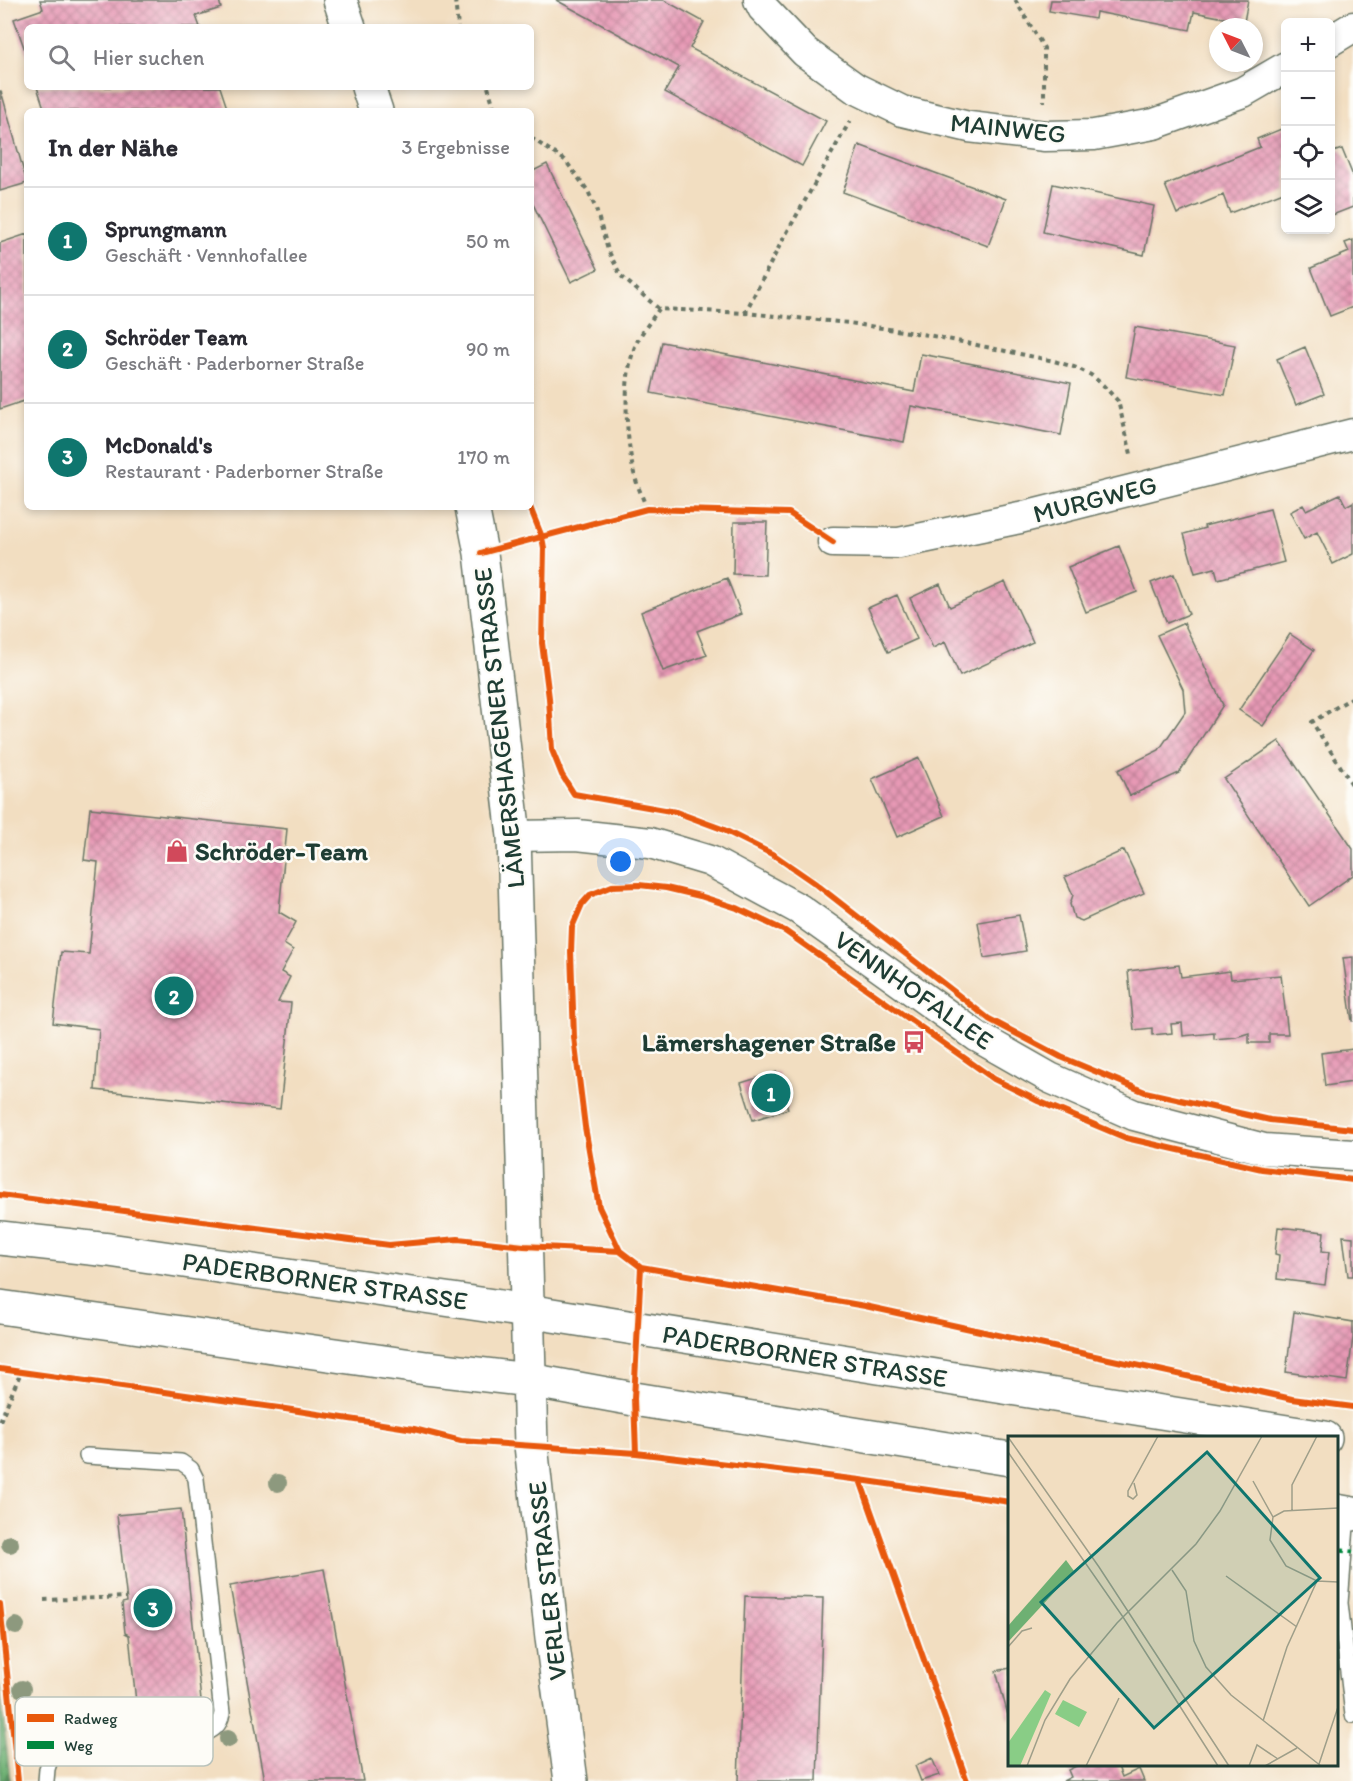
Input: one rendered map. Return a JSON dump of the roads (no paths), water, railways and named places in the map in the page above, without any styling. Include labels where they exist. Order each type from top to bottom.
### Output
[{"type":"main road","points":[[340,0],[348,24]]},
{"type":"main road","points":[[369,90],[375,108]]},
{"type":"main road","name":"LÄMERSHAGENER STRASSE","points":[[473,510],[481,553],[514,836],[529,1380]]},
{"type":"main road","name":"PADERBORNER STRASSE","points":[[0,1238],[109,1250],[526,1311],[1319,1436]]},
{"type":"main road","points":[[0,1307],[426,1368],[529,1380],[634,1400],[1008,1459]]},
{"type":"main road","name":"VERLER STRASSE","points":[[529,1380],[531,1445],[552,1638],[571,1781]]},
{"type":"main road","points":[[1338,1439],[1353,1442]]},
{"type":"street","name":"MAINWEG","points":[[759,0],[763,8],[806,52],[855,88],[902,111],[969,127],[1045,136],[1094,135],[1154,124],[1243,92],[1281,70]]},
{"type":"street","name":"MURGWEG","points":[[833,542],[899,543],[1020,518],[1353,434]]},
{"type":"street","name":"VENNHOFALLEE","points":[[514,836],[577,835],[650,843],[710,861],[799,909],[978,1037],[1060,1083],[1134,1115],[1264,1149],[1353,1155]]},
{"type":"lane","points":[[87,1456],[181,1462],[190,1468],[196,1479],[222,1713],[220,1723],[213,1730]]},
{"type":"lane","points":[[1345,1513],[1341,1603],[1353,1715]]},
{"type":"lane","points":[[46,1781],[48,1766]]},
{"type":"place","name":"Schröder-Team","points":[[177,851]]},
{"type":"place","name":"Schröder Team","points":[[174,996]]},
{"type":"place","name":"Lämershagener Straße","points":[[914,1042]]},
{"type":"place","name":"Sprungmann","points":[[771,1093]]},
{"type":"place","name":"McDonald's","points":[[153,1608]]}]
